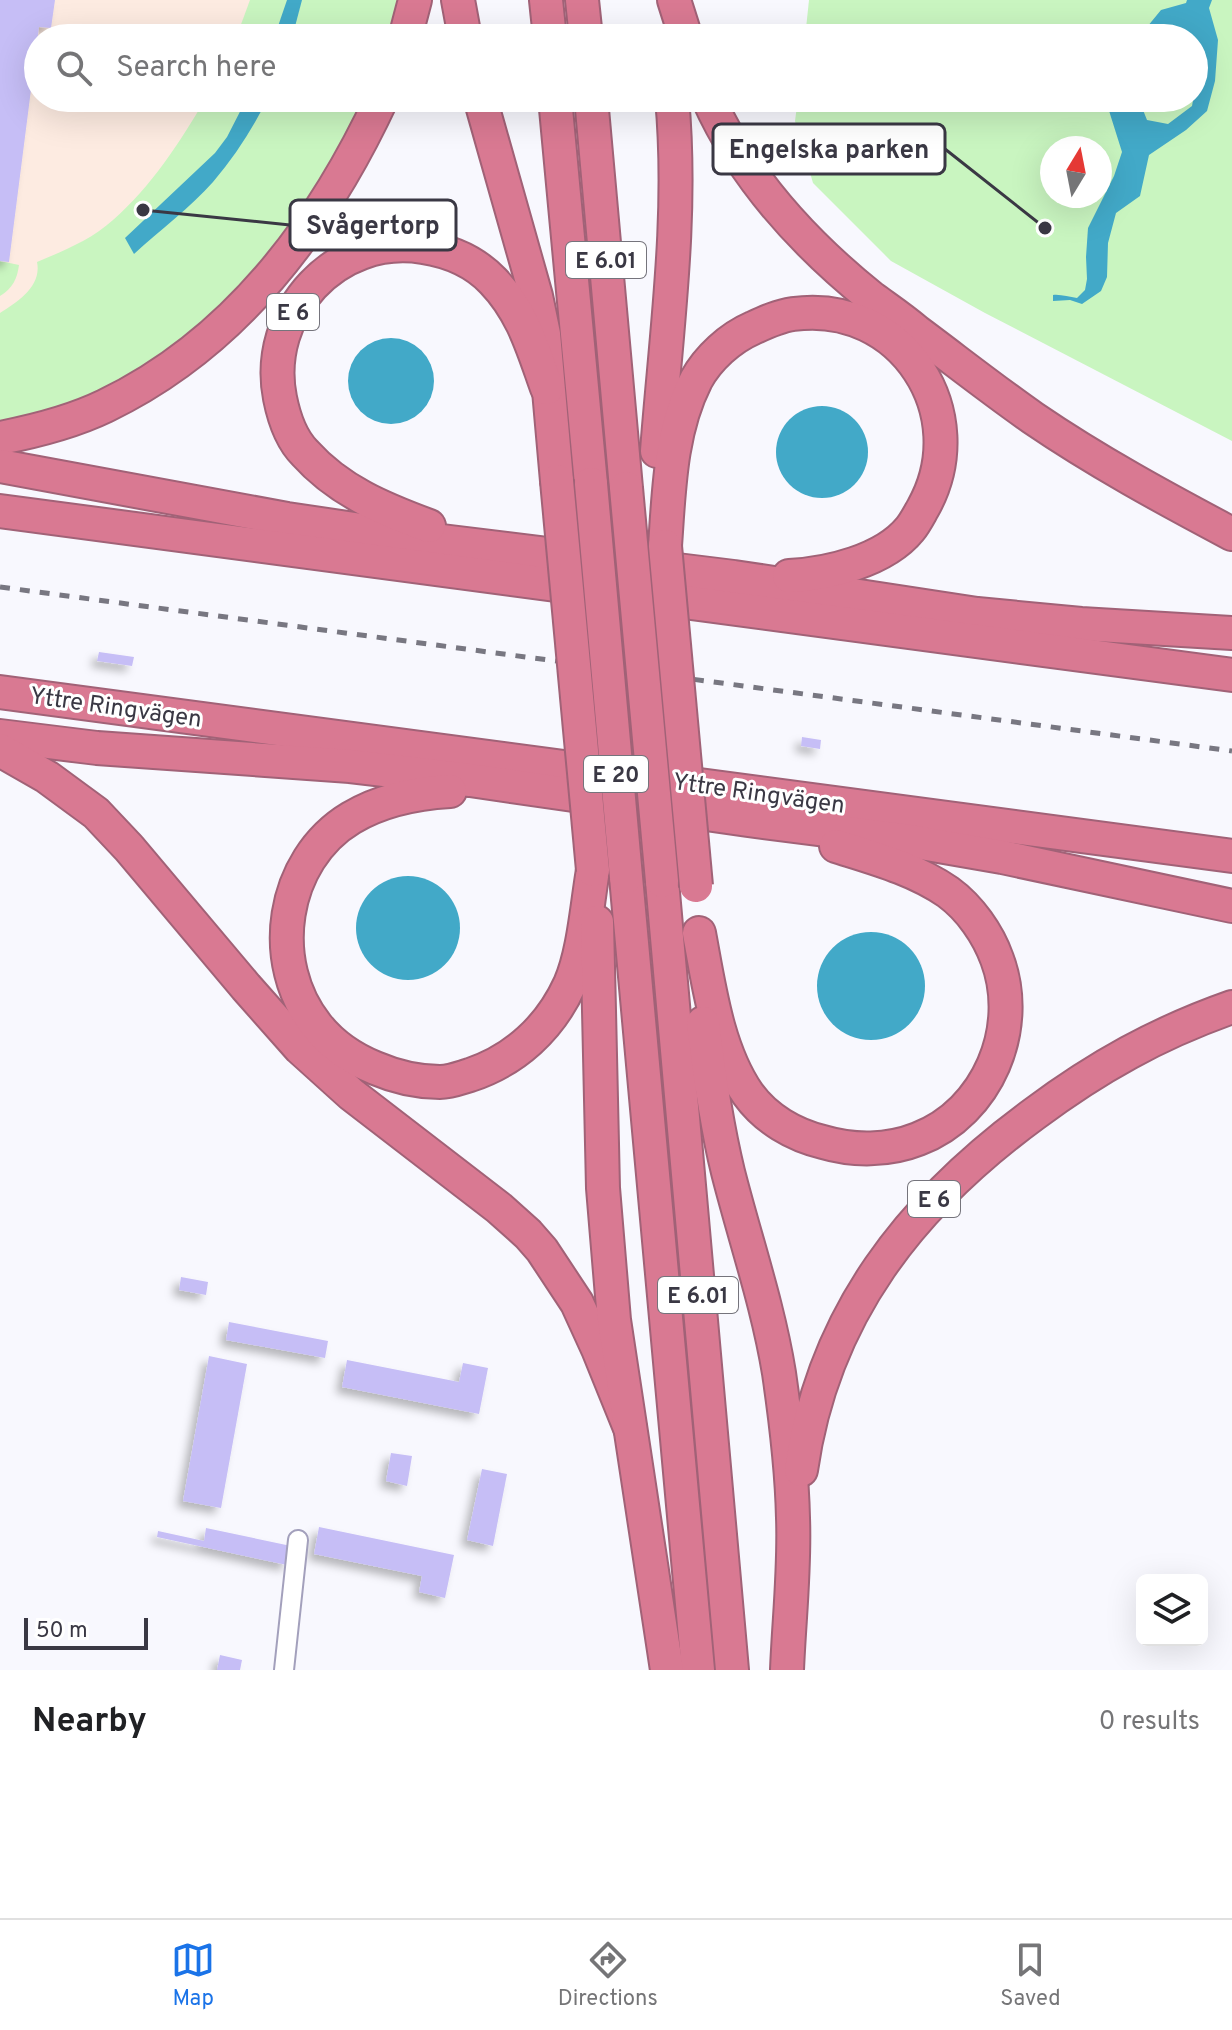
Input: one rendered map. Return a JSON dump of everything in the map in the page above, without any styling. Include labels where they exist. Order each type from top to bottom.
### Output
[{"type":"highway","points":[[409,24],[415,0]]},
{"type":"highway","points":[[458,0],[462,24]]},
{"type":"highway","points":[[546,0],[549,24]]},
{"type":"highway","points":[[582,0],[585,24]]},
{"type":"highway","points":[[661,0],[664,24]]},
{"type":"highway","points":[[674,0],[682,24]]},
{"type":"highway","points":[[0,438],[37,430],[103,407],[173,366],[215,333],[273,274],[306,233],[347,166],[375,112]]},
{"type":"highway","points":[[484,112],[536,296],[544,334],[547,388]]},
{"type":"highway","name":"E 6.01","points":[[556,112],[698,1670]]},
{"type":"highway","name":"E 6.01","points":[[593,112],[651,492],[662,881],[732,1670]]},
{"type":"highway","points":[[673,112],[677,175],[674,268],[651,492],[665,546],[696,886],[700,1001],[709,1072],[727,1168],[778,1371],[791,1462],[793,1521]]},
{"type":"highway","points":[[716,112],[742,159],[774,202],[837,268],[872,297],[1033,418],[1139,484],[1232,534]]},
{"type":"highway","name":"E 6","points":[[667,1670],[614,1320],[603,1188],[600,1010],[593,870],[557,481],[547,388],[523,321],[502,291],[465,260],[437,249],[394,245],[347,258],[314,284],[292,312],[279,356],[278,389],[295,441],[331,478],[353,494],[403,517],[485,546],[734,577],[977,614],[1232,633]]},
{"type":"highway","points":[[651,492],[698,376],[719,351],[746,331],[793,314],[833,314],[875,329],[913,360],[934,401],[941,432],[941,452],[936,480],[911,528],[883,550],[845,567],[797,576],[734,577]]},
{"type":"highway","points":[[0,466],[287,519],[485,546]]},
{"type":"highway","points":[[0,511],[1232,675]]},
{"type":"highway","name":"Yttre Ringvägen","points":[[0,692],[1232,856]]},
{"type":"highway","points":[[0,736],[97,748],[350,766],[470,780],[904,840],[1002,857],[1232,906]]},
{"type":"highway","points":[[0,750],[36,770],[96,813],[300,1048],[351,1094],[499,1208],[528,1234],[577,1303],[630,1428]]},
{"type":"highway","points":[[553,793],[423,793],[375,807],[338,827],[322,842],[301,874],[287,916],[287,956],[307,1012],[330,1040],[346,1052],[361,1062],[398,1077],[443,1082],[486,1070],[519,1050],[549,1019],[571,982],[593,870]]},
{"type":"highway","points":[[699,933],[712,999],[733,1070],[750,1097],[781,1126],[806,1138],[838,1147],[891,1146],[918,1139],[943,1126],[977,1095],[989,1077],[1006,1022],[1006,995],[1001,968],[991,941],[966,909],[949,893],[893,864],[748,820]]},
{"type":"highway","name":"E 6","points":[[787,1670],[793,1521],[810,1423],[826,1371],[854,1309],[873,1277],[910,1225],[939,1194],[977,1158],[1023,1122],[1119,1057],[1188,1023],[1232,1007]]},
{"type":"street","points":[[284,1670],[298,1540]]},
{"type":"shaded area","points":[[0,0],[388,0],[381,24],[24,24],[24,112],[343,112],[0,411]]},
{"type":"green space","points":[[250,0],[405,0],[398,24],[241,24]]},
{"type":"green space","points":[[809,0],[1232,0],[1232,441],[891,261],[813,183],[795,121],[796,112],[1208,112],[1208,24],[806,24]]},
{"type":"green space","points":[[198,112],[364,112],[274,261],[147,373],[0,431],[0,313],[32,286],[38,271],[37,262],[86,239],[127,207]]},
{"type":"green space","points":[[0,261],[19,265],[14,283],[0,296]]},
{"type":"water","points":[[287,0],[302,0],[296,24],[279,24]]},
{"type":"water","points":[[1187,0],[1212,0],[1209,8],[1218,40],[1215,81],[1208,107],[1208,24],[1150,24],[1161,10],[1186,3]]},
{"type":"water","points":[[240,112],[260,112],[213,182],[134,254],[125,238],[215,153]]},
{"type":"water","points":[[1109,112],[1144,112],[1147,120],[1168,124],[1184,112],[1206,112],[1149,155],[1140,196],[1116,213],[1108,243],[1107,277],[1101,291],[1082,304],[1070,300],[1053,301],[1053,295],[1077,298],[1085,290],[1088,228],[1098,208],[1112,208],[1112,180],[1122,152]]},
{"type":"water","points":[[391,338],[415,345],[427,357],[434,381],[427,405],[415,417],[391,424],[367,417],[355,405],[348,381],[355,357],[367,345]]},
{"type":"water","points":[[822,406],[839,410],[854,420],[864,435],[868,452],[864,469],[854,484],[839,494],[822,498],[805,494],[790,484],[780,469],[776,452],[780,435],[790,420],[805,410]]},
{"type":"water","points":[[408,876],[428,880],[445,891],[456,908],[460,928],[456,948],[445,965],[428,976],[408,980],[388,976],[371,965],[360,948],[356,928],[360,908],[371,891],[388,880]]},
{"type":"water","points":[[871,932],[892,936],[909,948],[921,965],[925,986],[921,1007],[909,1024],[892,1036],[871,1040],[850,1036],[833,1024],[821,1007],[817,986],[821,965],[833,948],[850,936]]},
{"type":"building","points":[[0,0],[55,0],[52,24],[24,24],[24,112],[28,112],[9,262],[0,261]]},
{"type":"building","points":[[99,652],[134,657],[132,666],[97,661]]},
{"type":"building","points":[[802,737],[821,740],[820,749],[801,746]]},
{"type":"building","points":[[181,1277],[208,1282],[206,1295],[179,1290]]},
{"type":"building","points":[[229,1322],[328,1341],[325,1358],[226,1340]]},
{"type":"building","points":[[209,1356],[247,1364],[221,1508],[183,1501]]},
{"type":"building","points":[[347,1360],[459,1382],[463,1363],[488,1368],[479,1414],[342,1387]]},
{"type":"building","points":[[391,1453],[412,1456],[407,1486],[386,1481]]},
{"type":"building","points":[[482,1469],[507,1474],[493,1546],[467,1540]]},
{"type":"building","points":[[319,1527],[454,1555],[445,1598],[419,1592],[422,1576],[314,1554]]},
{"type":"building","points":[[206,1528],[291,1546],[287,1565],[157,1537],[158,1531],[204,1541]]},
{"type":"building","points":[[220,1655],[242,1660],[240,1670],[217,1670]]},
{"type":"railway","points":[[0,587],[1232,751]]},
{"type":"place","name":"Svågertorp","points":[[143,210]]},
{"type":"place","name":"Engelska parken","points":[[1045,228]]}]
